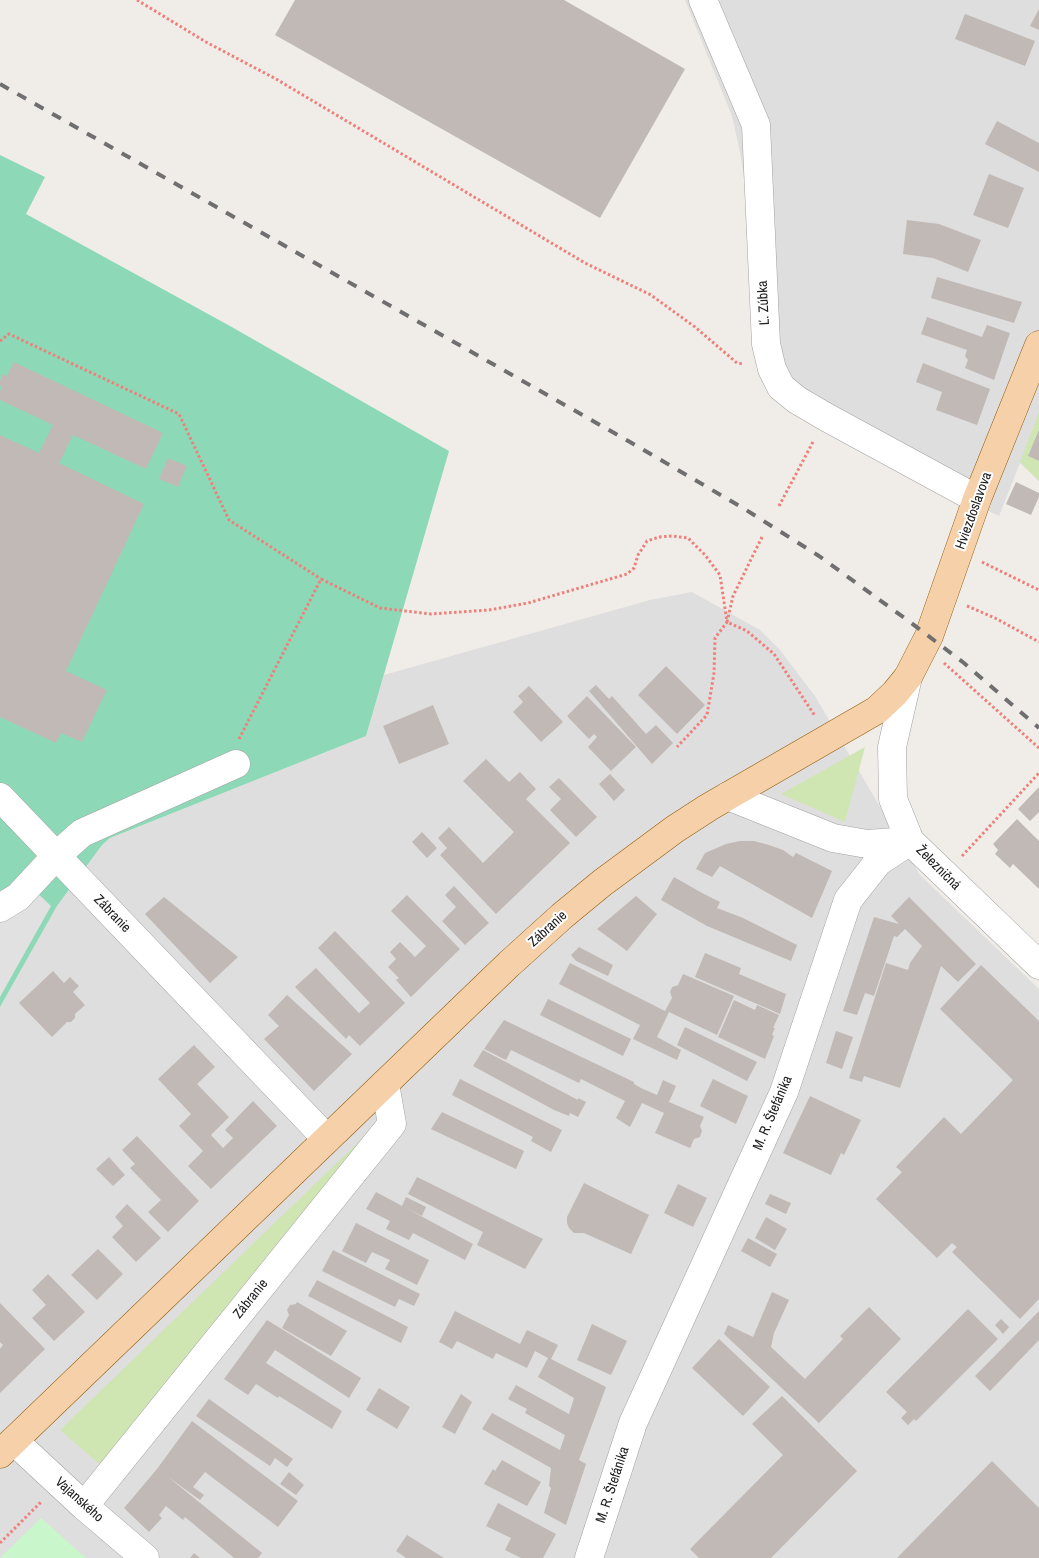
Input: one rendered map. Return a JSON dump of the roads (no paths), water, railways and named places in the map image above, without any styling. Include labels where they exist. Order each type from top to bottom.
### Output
[{"type":"main road","name":"Hviezdoslavova","points":[[830,737],[877,710],[895,694],[908,677],[929,636],[977,499],[1039,345]]},
{"type":"main road","name":"Zábranie","points":[[7,1448],[326,1139],[509,964],[562,916],[640,854],[682,825],[830,737]]},
{"type":"street","name":"Ľ. Zúbka","points":[[703,0],[756,125],[766,344],[770,362],[781,387],[796,400],[977,499]]},
{"type":"street","points":[[908,677],[892,747],[893,799],[910,841]]},
{"type":"street","points":[[0,908],[18,897],[56,856],[82,833],[236,764]]},
{"type":"street","name":"Železničná","points":[[728,796],[833,838],[867,844],[910,841],[1038,963]]},
{"type":"street","name":"Zábranie","points":[[0,797],[326,1139]]},
{"type":"street","name":"M. R. Štefánika","points":[[589,1558],[633,1423],[784,1092],[848,900],[878,862],[910,841]]},
{"type":"street","name":"Zábranie","points":[[84,1506],[392,1124],[384,1084]]},
{"type":"street","name":"Vajanského","points":[[7,1448],[84,1506],[145,1558]]},
{"type":"railway","points":[[0,84],[743,508],[819,556],[910,622],[964,663],[1039,728]]}]
